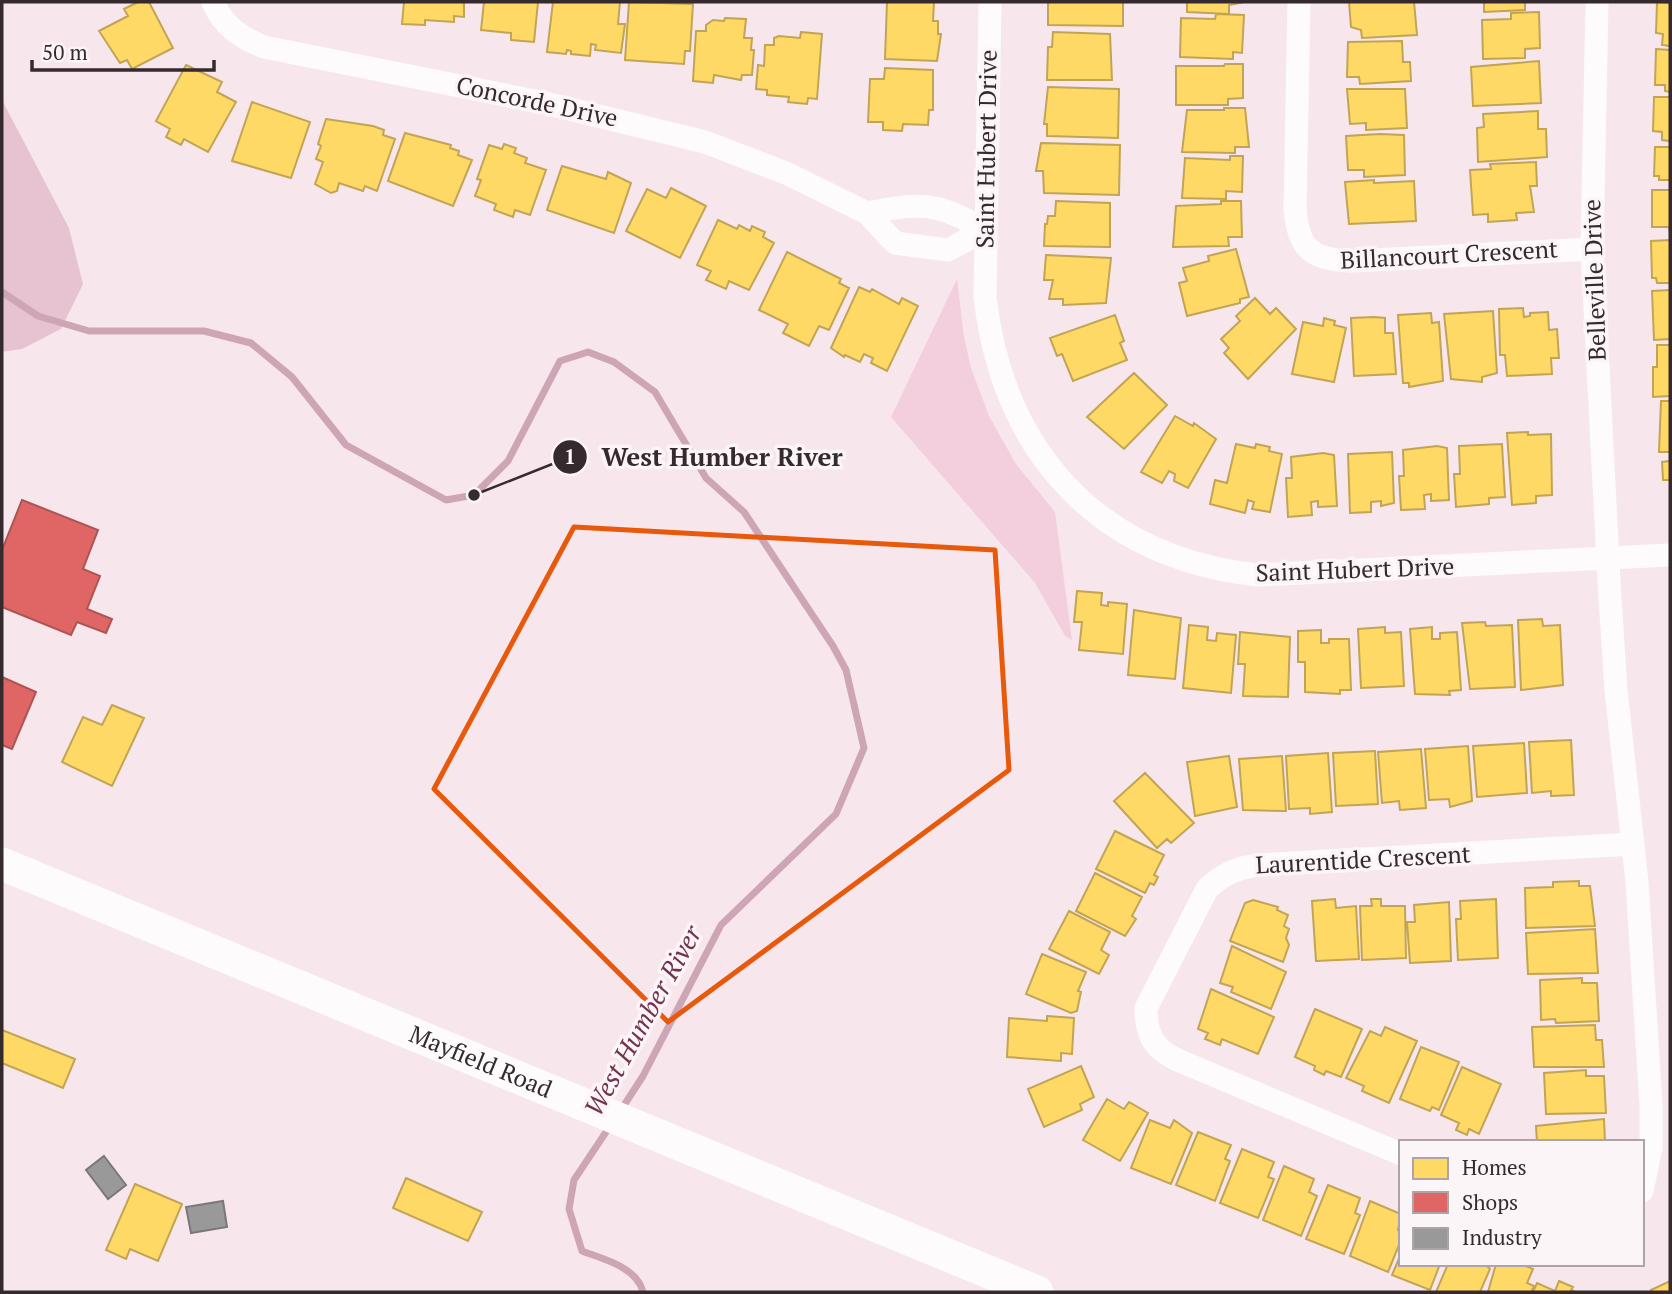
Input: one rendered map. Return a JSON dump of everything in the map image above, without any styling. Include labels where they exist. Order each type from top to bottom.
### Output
[{"type":"main road","name":"Mayfield Road","points":[[2,864],[1037,1292]]},
{"type":"street","name":"Concorde Drive","points":[[213,2],[219,16],[231,29],[264,47],[545,103],[705,142],[786,173],[867,213],[895,243],[948,250],[985,230]]},
{"type":"street","name":"Saint Hubert Drive","points":[[990,2],[985,230],[985,297],[989,331],[1010,403],[1040,456],[1059,481],[1100,517],[1129,535],[1194,564],[1258,575],[1670,555]]},
{"type":"street","name":"Billancourt Crescent","points":[[1299,2],[1295,209],[1297,230],[1305,247],[1328,261],[1592,248]]},
{"type":"street","name":"Belleville Drive","points":[[1597,2],[1592,248],[1608,558]]},
{"type":"street","points":[[867,213],[911,204],[948,209],[985,230]]},
{"type":"street","points":[[1608,558],[1616,690],[1633,844],[1651,1105],[1651,1148],[1644,1181]]},
{"type":"street","name":"Laurentide Crescent","points":[[1399,1152],[1162,1053],[1152,1041],[1146,1024],[1146,1008],[1207,888],[1221,875],[1258,865],[1633,844]]},
{"type":"highlighted area","points":[[574,527],[995,550],[1009,770],[668,1022],[434,789]]},
{"type":"shaded area","points":[[2,100],[69,228],[83,284],[61,329],[22,349],[2,352]]},
{"type":"shaded area","points":[[957,279],[971,368],[989,416],[1016,464],[1055,512],[1072,640],[1065,636],[1035,583],[891,417]]},
{"type":"building: Homes","points":[[138,2],[149,2],[173,48],[132,69],[127,60],[120,63],[99,31],[128,16],[124,9]]},
{"type":"building: Homes","points":[[404,2],[464,2],[464,17],[454,16],[454,22],[425,20],[425,25],[402,24]]},
{"type":"building: Homes","points":[[484,2],[538,2],[534,42],[511,40],[511,33],[481,30]]},
{"type":"building: Homes","points":[[553,2],[620,2],[618,24],[625,24],[621,53],[595,50],[596,45],[591,44],[590,56],[571,54],[571,51],[567,50],[566,54],[547,52]]},
{"type":"building: Homes","points":[[629,2],[693,4],[690,51],[685,51],[684,64],[625,60]]},
{"type":"building: Homes","points":[[887,2],[934,2],[933,21],[938,21],[938,34],[941,34],[937,61],[885,59]]},
{"type":"building: Homes","points":[[1048,2],[1123,2],[1123,26],[1048,25]]},
{"type":"building: Homes","points":[[1187,2],[1245,2],[1229,5],[1229,14],[1187,12]]},
{"type":"building: Homes","points":[[1349,2],[1414,2],[1417,35],[1362,38],[1361,30],[1351,27]]},
{"type":"building: Homes","points":[[1484,2],[1525,2],[1525,10],[1484,12]]},
{"type":"building: Homes","points":[[1657,2],[1670,3],[1670,46],[1662,45],[1663,34],[1656,33]]},
{"type":"building: Homes","points":[[1539,12],[1540,48],[1525,49],[1525,58],[1483,59],[1482,20],[1511,19],[1511,13]]},
{"type":"building: Homes","points":[[1216,14],[1244,15],[1242,53],[1233,52],[1233,59],[1180,57],[1181,18],[1215,19]]},
{"type":"building: Homes","points":[[725,18],[746,19],[744,38],[752,38],[751,50],[754,50],[752,75],[742,75],[741,80],[714,75],[713,83],[693,81],[696,31],[706,31],[706,25],[713,20],[724,21]]},
{"type":"building: Homes","points":[[801,32],[822,34],[817,99],[808,98],[807,104],[788,102],[789,97],[767,95],[767,90],[756,89],[758,65],[764,66],[765,45],[774,45],[774,38],[779,36],[800,38]]},
{"type":"building: Homes","points":[[1053,32],[1110,34],[1112,80],[1047,80],[1048,47],[1052,47]]},
{"type":"building: Homes","points":[[1402,41],[1403,62],[1410,62],[1411,81],[1360,84],[1359,77],[1347,77],[1348,42]]},
{"type":"building: Homes","points":[[1656,49],[1670,50],[1670,92],[1665,91],[1665,85],[1655,85]]},
{"type":"building: Homes","points":[[1539,61],[1541,103],[1473,106],[1471,67]]},
{"type":"building: Homes","points":[[1243,64],[1243,98],[1228,99],[1228,105],[1176,105],[1176,66]]},
{"type":"building: Homes","points":[[186,65],[222,82],[217,92],[236,102],[208,152],[184,139],[181,145],[166,137],[170,129],[156,121]]},
{"type":"building: Homes","points":[[885,68],[933,70],[933,110],[929,110],[928,125],[903,124],[902,131],[883,130],[883,122],[868,122],[870,79],[884,79]]},
{"type":"building: Homes","points":[[1048,87],[1119,89],[1118,138],[1047,136],[1047,124],[1044,124]]},
{"type":"building: Homes","points":[[1347,89],[1405,89],[1407,128],[1366,130],[1366,123],[1350,124]]},
{"type":"building: Homes","points":[[1654,97],[1670,97],[1670,141],[1662,140],[1662,132],[1653,131]]},
{"type":"building: Homes","points":[[252,102],[310,122],[291,178],[232,161]]},
{"type":"building: Homes","points":[[1245,108],[1249,147],[1235,147],[1235,153],[1182,152],[1187,110]]},
{"type":"building: Homes","points":[[1538,111],[1538,129],[1546,129],[1547,157],[1478,162],[1477,128],[1484,127],[1483,114]]},
{"type":"building: Homes","points":[[326,119],[373,126],[384,130],[383,135],[395,139],[377,191],[365,186],[363,191],[339,183],[337,191],[331,193],[315,184],[323,162],[316,159]]},
{"type":"building: Homes","points":[[405,133],[451,145],[450,148],[459,151],[458,155],[472,160],[453,206],[388,181]]},
{"type":"building: Homes","points":[[1404,135],[1405,175],[1364,177],[1364,170],[1348,170],[1346,136]]},
{"type":"building: Homes","points":[[1041,143],[1120,145],[1119,195],[1044,193],[1043,171],[1036,171]]},
{"type":"building: Homes","points":[[504,144],[516,148],[514,153],[527,158],[525,163],[546,170],[530,215],[515,210],[513,217],[494,210],[496,204],[475,196],[481,180],[477,179],[489,145],[502,149]]},
{"type":"building: Homes","points":[[1655,147],[1670,147],[1670,180],[1659,180],[1659,176],[1654,176]]},
{"type":"building: Homes","points":[[1230,156],[1243,156],[1242,192],[1226,191],[1226,199],[1182,198],[1185,158],[1230,160]]},
{"type":"building: Homes","points":[[1536,162],[1537,186],[1530,186],[1534,212],[1516,213],[1517,220],[1488,222],[1488,214],[1473,215],[1470,170],[1491,169],[1490,164]]},
{"type":"building: Homes","points":[[562,166],[606,179],[608,172],[631,183],[614,233],[547,210]]},
{"type":"building: Homes","points":[[1374,180],[1374,183],[1414,181],[1416,221],[1349,224],[1345,182]]},
{"type":"building: Homes","points":[[671,188],[706,206],[680,258],[626,231],[647,189],[666,198]]},
{"type":"building: Homes","points":[[1652,190],[1670,190],[1670,235],[1669,227],[1652,227]]},
{"type":"building: Homes","points":[[1056,201],[1110,203],[1110,247],[1044,246],[1045,224],[1048,216],[1055,216]]},
{"type":"building: Homes","points":[[1221,201],[1241,201],[1242,237],[1228,237],[1229,246],[1173,247],[1176,206],[1221,204]]},
{"type":"building: Homes","points":[[718,220],[737,229],[739,225],[750,231],[752,226],[765,232],[763,237],[774,243],[749,290],[729,281],[726,289],[706,280],[711,271],[697,265]]},
{"type":"building: Homes","points":[[1670,240],[1670,283],[1657,283],[1656,278],[1652,278],[1651,241]]},
{"type":"building: Homes","points":[[1236,249],[1249,297],[1240,299],[1240,303],[1187,316],[1179,283],[1187,281],[1183,268],[1209,261],[1208,256]]},
{"type":"building: Homes","points":[[787,252],[841,279],[839,283],[849,288],[829,330],[819,326],[809,346],[783,333],[788,324],[759,310]]},
{"type":"building: Homes","points":[[1046,255],[1111,258],[1106,303],[1063,305],[1063,299],[1049,299],[1053,280],[1044,280]]},
{"type":"building: Homes","points":[[859,287],[870,292],[872,289],[899,304],[902,298],[918,306],[887,371],[871,363],[873,358],[864,354],[860,362],[845,355],[844,357],[831,348]]},
{"type":"building: Homes","points":[[1670,290],[1670,339],[1654,340],[1652,291]]},
{"type":"building: Homes","points":[[1255,298],[1270,314],[1276,308],[1296,329],[1248,379],[1224,353],[1229,348],[1221,339],[1240,321],[1236,316]]},
{"type":"building: Homes","points":[[1523,308],[1524,317],[1530,316],[1530,313],[1548,312],[1549,330],[1557,329],[1559,358],[1551,358],[1552,374],[1507,376],[1505,355],[1500,355],[1499,309]]},
{"type":"building: Homes","points":[[1493,311],[1497,373],[1482,377],[1482,382],[1451,379],[1444,314]]},
{"type":"building: Homes","points":[[1431,313],[1432,323],[1439,322],[1443,381],[1409,387],[1409,383],[1403,383],[1398,315]]},
{"type":"building: Homes","points":[[1115,315],[1124,341],[1120,343],[1127,360],[1073,381],[1062,354],[1057,356],[1050,338]]},
{"type":"building: Homes","points":[[1324,318],[1335,321],[1334,325],[1346,328],[1334,382],[1292,374],[1303,322],[1323,326]]},
{"type":"building: Homes","points":[[1351,318],[1385,318],[1385,333],[1393,333],[1396,374],[1354,376]]},
{"type":"building: Homes","points":[[1657,345],[1670,345],[1670,396],[1653,397],[1653,367],[1657,367]]},
{"type":"building: Homes","points":[[1134,373],[1167,405],[1124,449],[1087,417]]},
{"type":"building: Homes","points":[[1661,401],[1670,401],[1670,452],[1659,452]]},
{"type":"building: Homes","points":[[1175,416],[1193,426],[1194,423],[1216,439],[1188,488],[1174,481],[1175,474],[1169,471],[1162,483],[1141,472]]},
{"type":"building: Homes","points":[[1528,432],[1528,435],[1551,434],[1552,495],[1536,496],[1536,503],[1512,505],[1507,433]]},
{"type":"building: Homes","points":[[1236,444],[1255,448],[1256,444],[1270,447],[1269,451],[1282,454],[1270,512],[1252,509],[1254,502],[1248,500],[1245,513],[1210,504],[1215,480],[1227,483]]},
{"type":"building: Homes","points":[[1502,444],[1505,497],[1489,498],[1489,504],[1456,507],[1454,474],[1460,474],[1459,446]]},
{"type":"building: Homes","points":[[1437,446],[1447,448],[1449,500],[1431,501],[1431,494],[1424,495],[1425,509],[1401,510],[1399,476],[1404,476],[1403,450]]},
{"type":"building: Homes","points":[[1392,452],[1394,503],[1381,506],[1381,501],[1371,502],[1371,512],[1350,513],[1348,454]]},
{"type":"building: Homes","points":[[1323,453],[1334,455],[1337,506],[1318,507],[1318,501],[1311,502],[1312,515],[1288,517],[1286,478],[1292,478],[1291,457]]},
{"type":"building: Homes","points":[[1670,461],[1670,480],[1663,480],[1662,462]]},
{"type":"building: Homes","points":[[1077,591],[1102,593],[1101,605],[1108,606],[1108,602],[1127,604],[1123,654],[1079,650],[1082,622],[1074,622]]},
{"type":"building: Homes","points":[[1134,610],[1181,618],[1175,679],[1128,675]]},
{"type":"building: Homes","points":[[1542,619],[1543,626],[1560,625],[1563,685],[1521,690],[1518,620]]},
{"type":"building: Homes","points":[[1485,622],[1486,626],[1512,625],[1515,687],[1470,689],[1462,623]]},
{"type":"building: Homes","points":[[1189,625],[1208,627],[1207,640],[1216,641],[1217,633],[1236,635],[1231,693],[1183,688]]},
{"type":"building: Homes","points":[[1385,627],[1385,633],[1401,632],[1404,686],[1361,688],[1358,629]]},
{"type":"building: Homes","points":[[1432,627],[1432,639],[1440,639],[1440,633],[1457,632],[1461,690],[1449,691],[1450,695],[1415,694],[1410,629]]},
{"type":"building: Homes","points":[[1321,630],[1321,643],[1329,643],[1329,639],[1349,639],[1351,690],[1340,690],[1340,694],[1305,692],[1305,662],[1298,662],[1298,631]]},
{"type":"building: Homes","points":[[1240,632],[1290,637],[1288,697],[1243,696],[1245,664],[1238,664]]},
{"type":"building: Homes","points":[[112,705],[144,718],[112,786],[62,762],[83,717],[102,725]]},
{"type":"building: Homes","points":[[1571,740],[1574,795],[1551,796],[1551,791],[1532,793],[1529,742]]},
{"type":"building: Homes","points":[[1524,743],[1527,793],[1477,797],[1473,746]]},
{"type":"building: Homes","points":[[1468,746],[1472,801],[1450,807],[1449,799],[1429,800],[1425,749]]},
{"type":"building: Homes","points":[[1421,749],[1426,808],[1400,810],[1399,801],[1382,803],[1378,752]]},
{"type":"building: Homes","points":[[1375,751],[1378,804],[1336,806],[1333,753]]},
{"type":"building: Homes","points":[[1328,753],[1332,812],[1310,814],[1310,808],[1289,809],[1286,756]]},
{"type":"building: Homes","points":[[1229,756],[1237,807],[1195,816],[1187,762]]},
{"type":"building: Homes","points":[[1282,756],[1286,811],[1243,810],[1239,759]]},
{"type":"building: Homes","points":[[1145,773],[1194,823],[1171,843],[1167,839],[1157,848],[1114,801]]},
{"type":"building: Homes","points":[[1115,831],[1164,855],[1154,875],[1158,877],[1154,885],[1150,883],[1145,893],[1096,869]]},
{"type":"building: Homes","points":[[1095,873],[1142,897],[1132,916],[1136,919],[1125,936],[1076,911]]},
{"type":"building: Homes","points":[[1579,881],[1579,886],[1590,886],[1595,926],[1526,928],[1525,888],[1553,887],[1553,882]]},
{"type":"building: Homes","points":[[1335,899],[1336,908],[1356,906],[1359,959],[1316,961],[1312,901]]},
{"type":"building: Homes","points":[[1371,899],[1381,899],[1381,906],[1405,906],[1406,958],[1362,960],[1360,906],[1372,906]]},
{"type":"building: Homes","points":[[1496,899],[1498,958],[1458,960],[1456,919],[1461,919],[1460,901]]},
{"type":"building: Homes","points":[[1253,900],[1278,907],[1277,910],[1288,915],[1284,926],[1289,929],[1286,938],[1289,945],[1283,962],[1230,941],[1245,903]]},
{"type":"building: Homes","points":[[1449,902],[1451,961],[1410,963],[1407,922],[1415,922],[1414,905]]},
{"type":"building: Homes","points":[[1069,911],[1110,932],[1101,950],[1109,955],[1099,974],[1049,949]]},
{"type":"building: Homes","points":[[1595,929],[1598,973],[1528,974],[1526,933]]},
{"type":"building: Homes","points":[[1232,946],[1286,972],[1271,1009],[1231,992],[1233,987],[1220,983]]},
{"type":"building: Homes","points":[[1042,954],[1086,972],[1078,991],[1081,992],[1077,1011],[1071,1013],[1026,994]]},
{"type":"building: Homes","points":[[1582,978],[1582,983],[1597,983],[1599,1021],[1556,1023],[1555,1019],[1541,1020],[1540,980]]},
{"type":"building: Homes","points":[[1211,989],[1274,1017],[1258,1054],[1222,1039],[1220,1045],[1205,1039],[1208,1033],[1198,1029]]},
{"type":"building: Homes","points":[[1315,1009],[1362,1029],[1341,1077],[1326,1071],[1324,1075],[1314,1070],[1315,1066],[1295,1057]]},
{"type":"building: Homes","points":[[1047,1016],[1074,1018],[1072,1054],[1061,1053],[1061,1061],[1007,1057],[1009,1018],[1047,1021]]},
{"type":"building: Homes","points":[[1595,1025],[1596,1040],[1602,1040],[1604,1067],[1534,1067],[1532,1027]]},
{"type":"building: Homes","points":[[1385,1027],[1417,1041],[1389,1103],[1362,1091],[1364,1086],[1346,1078],[1370,1031],[1381,1036]]},
{"type":"building: Homes","points":[[2,1030],[75,1059],[63,1088],[2,1063]]},
{"type":"building: Homes","points":[[1421,1047],[1459,1062],[1439,1110],[1432,1107],[1430,1111],[1400,1099]]},
{"type":"building: Homes","points":[[1081,1066],[1094,1097],[1080,1104],[1082,1110],[1044,1127],[1028,1089]]},
{"type":"building: Homes","points":[[1462,1067],[1501,1084],[1479,1134],[1469,1129],[1467,1135],[1456,1130],[1459,1123],[1441,1115]]},
{"type":"building: Homes","points":[[1586,1070],[1586,1076],[1604,1076],[1606,1113],[1546,1114],[1544,1073]]},
{"type":"building: Homes","points":[[1107,1099],[1124,1109],[1129,1102],[1148,1113],[1120,1161],[1083,1140]]},
{"type":"building: Homes","points":[[1604,1119],[1605,1140],[1537,1140],[1536,1126]]},
{"type":"building: Homes","points":[[1150,1120],[1170,1128],[1174,1120],[1192,1133],[1171,1184],[1131,1168]]},
{"type":"building: Homes","points":[[1198,1132],[1231,1145],[1225,1159],[1230,1161],[1215,1201],[1176,1185]]},
{"type":"building: Homes","points":[[1242,1149],[1274,1162],[1268,1177],[1274,1179],[1258,1218],[1220,1203]]},
{"type":"building: Homes","points":[[1284,1166],[1314,1179],[1309,1192],[1317,1196],[1301,1236],[1263,1220]]},
{"type":"building: Homes","points":[[406,1178],[482,1212],[468,1241],[393,1208]]},
{"type":"building: Homes","points":[[135,1184],[182,1204],[158,1261],[130,1249],[126,1259],[106,1250]]},
{"type":"building: Homes","points":[[1328,1185],[1360,1198],[1355,1213],[1360,1215],[1344,1254],[1306,1239]]},
{"type":"building: Homes","points":[[1370,1201],[1399,1213],[1399,1245],[1388,1272],[1350,1256]]},
{"type":"building: Homes","points":[[1399,1259],[1399,1266],[1439,1266],[1430,1290],[1392,1275]]},
{"type":"building: Homes","points":[[1447,1266],[1487,1266],[1490,1269],[1480,1292],[1436,1292]]},
{"type":"building: Homes","points":[[1495,1266],[1526,1266],[1533,1269],[1527,1283],[1534,1286],[1531,1292],[1488,1292]]},
{"type":"building: Homes","points":[[1559,1281],[1573,1287],[1571,1290],[1576,1292],[1533,1292],[1537,1283],[1555,1291]]},
{"type":"building: Homes","points":[[1670,1281],[1670,1292],[1652,1292],[1651,1290]]},
{"type":"building: Shops","points":[[22,500],[98,530],[83,569],[100,576],[87,609],[112,619],[106,633],[77,622],[71,635],[2,607],[2,550]]},
{"type":"building: Shops","points":[[2,677],[36,692],[12,749],[2,745]]},
{"type":"building: Industry","points":[[104,1156],[126,1185],[108,1199],[86,1170]]},
{"type":"building: Industry","points":[[223,1201],[227,1227],[191,1233],[186,1207]]},
{"type":"waterway","name":"West Humber River","points":[[2,292],[38,316],[89,331],[204,331],[251,343],[292,377],[346,445],[446,500],[474,495],[508,461],[560,361],[588,352],[614,362],[655,392],[706,478],[744,512],[833,646],[846,670],[864,748],[836,814],[721,925],[643,1076],[621,1110]]},
{"type":"waterway","name":"West Humber River","points":[[610,1126],[574,1180],[569,1209],[582,1251],[627,1270],[640,1283],[643,1292]]},
{"type":"place","name":"West Humber River","points":[[474,495]]}]
